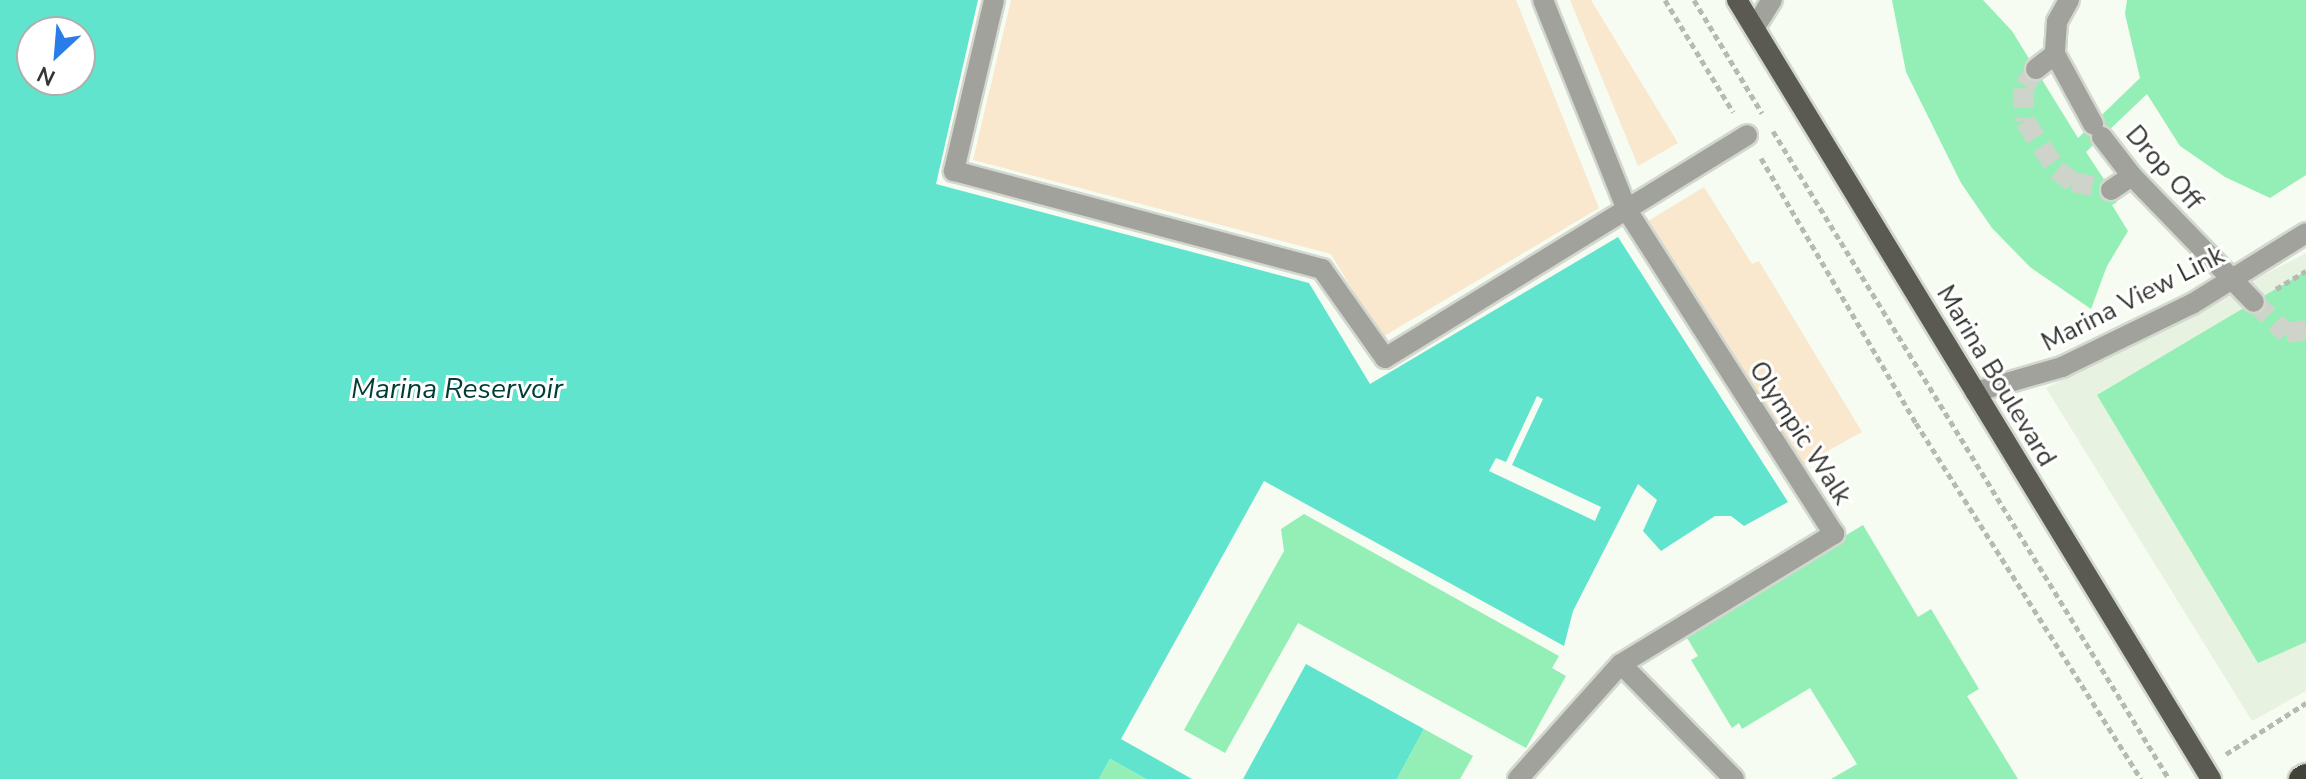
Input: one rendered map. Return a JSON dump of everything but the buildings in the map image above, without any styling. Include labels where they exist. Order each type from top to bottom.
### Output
[{"type":"highway","points":[[2301,779],[2306,776]]},
{"type":"main road","name":"Marina Boulevard","points":[[1737,0],[2208,774]]},
{"type":"street","points":[[994,0],[954,171],[1322,269],[1385,358],[1747,135]]},
{"type":"street","name":"Olympic Walk","points":[[1518,779],[1621,664],[1834,534],[1627,210],[1543,0]]},
{"type":"street","points":[[1755,27],[1772,0]]},
{"type":"street","points":[[2036,69],[2055,54],[2057,22],[2069,0]]},
{"type":"street","name":"Drop Off","points":[[2055,54],[2098,131],[2132,176],[2254,302]]},
{"type":"street","points":[[2111,190],[2132,176]]},
{"type":"street","name":"Marina View Link","points":[[1975,392],[2062,367],[2232,279],[2306,233]]},
{"type":"street","points":[[1621,664],[1734,779]]},
{"type":"path","points":[[1665,0],[1916,423],[2141,779]]},
{"type":"path","points":[[1694,0],[2169,779]]},
{"type":"path","points":[[2208,774],[2306,703]]},
{"type":"shaded area","points":[[1011,0],[1516,0],[1599,208],[1381,338],[1331,254],[973,160]]},
{"type":"shaded area","points":[[1570,0],[1591,0],[1678,143],[1638,166]]},
{"type":"shaded area","points":[[1704,187],[1752,264],[1759,261],[1862,432],[1804,464],[1648,221]]},
{"type":"shaded area","points":[[2306,253],[2306,691],[2252,721],[2046,388]]},
{"type":"water","name":"Marina Reservoir","points":[[0,0],[978,0],[936,184],[1309,283],[1370,384],[1618,237],[1788,502],[1744,526],[1731,516],[1715,516],[1661,551],[1643,531],[1657,500],[1638,484],[1573,611],[1564,646],[1264,481],[1121,739],[1192,779],[1146,779],[1110,759],[1099,779],[0,779]]},
{"type":"water","points":[[1306,664],[1424,729],[1397,779],[1243,779]]},
{"type":"pier","points":[[1537,396],[1543,399],[1512,465],[1601,507],[1595,521],[1489,471],[1496,458],[1506,462]]},
{"type":"tunnel","points":[[2036,69],[2023,88],[2025,121],[2057,170],[2073,182],[2111,190]]},
{"type":"tunnel","points":[[2254,302],[2286,333],[2306,330]]}]
